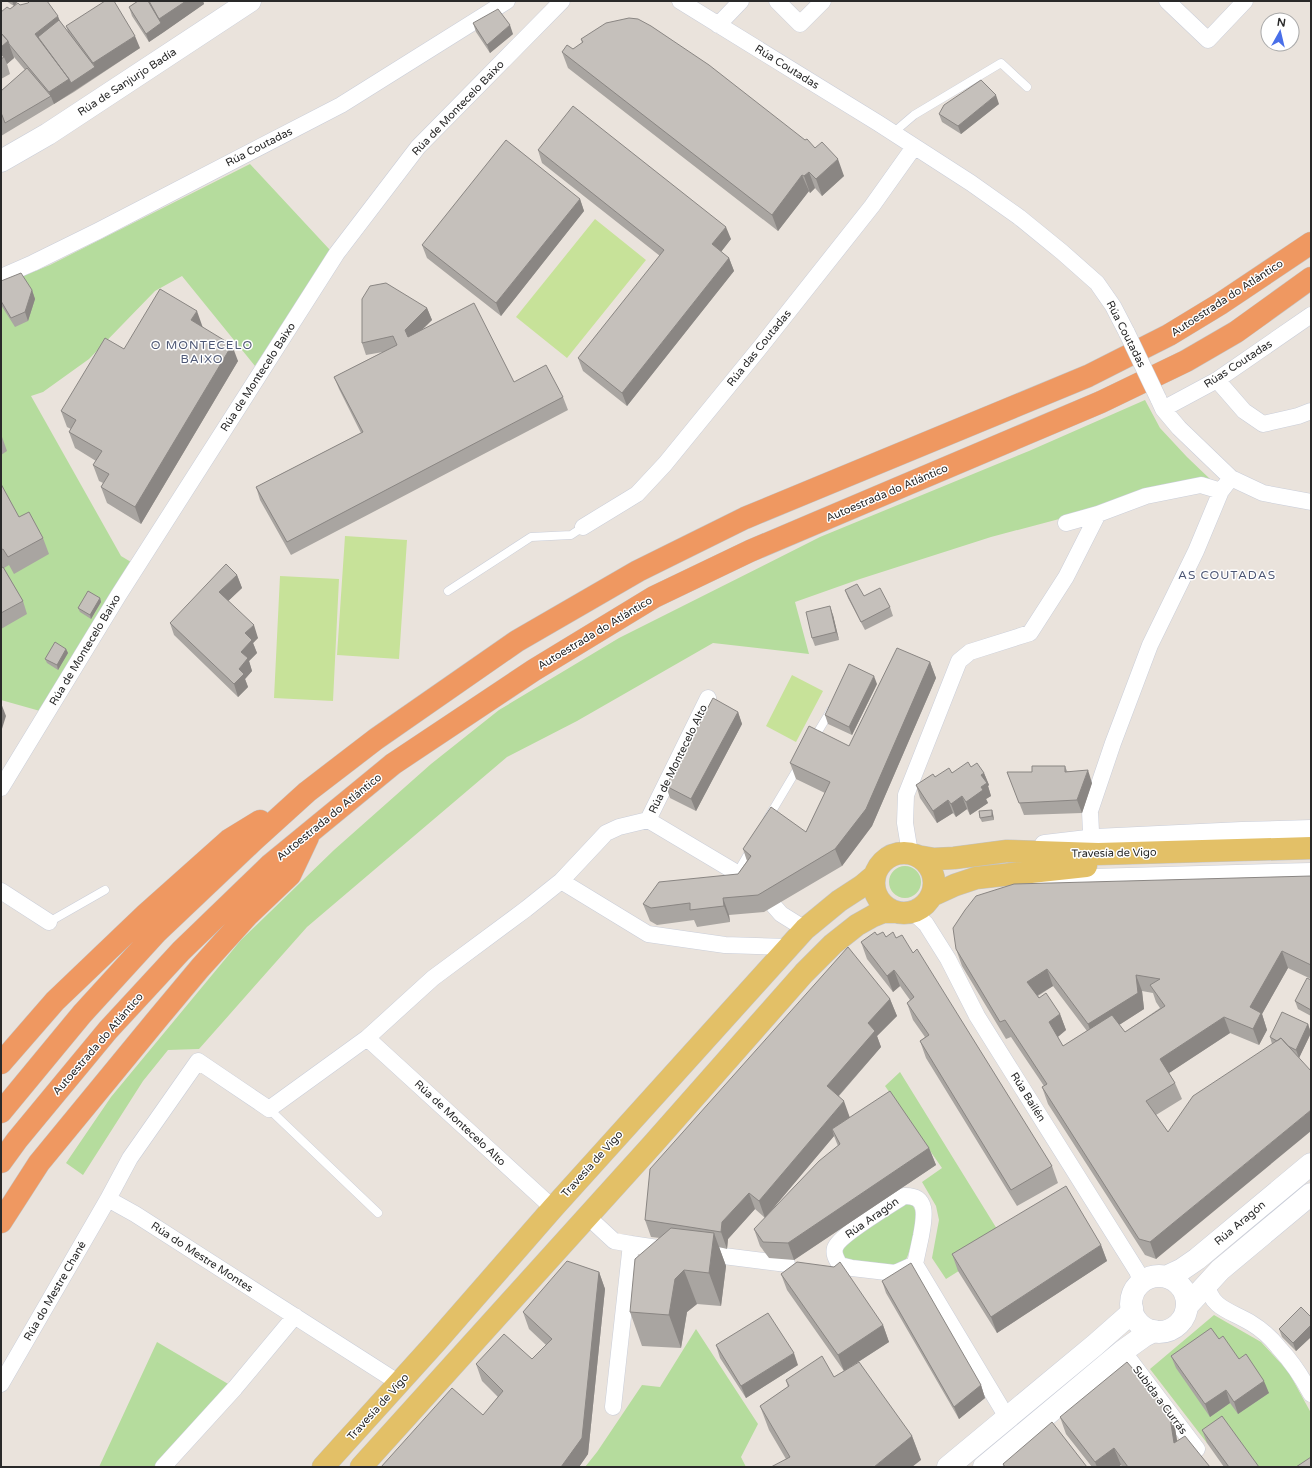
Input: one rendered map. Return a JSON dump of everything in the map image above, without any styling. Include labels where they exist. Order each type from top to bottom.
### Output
[{"type":"highway","name":"Autoestrada do Atlántico","points":[[1,1112],[82,1014],[156,932],[307,792],[376,739],[517,641],[638,571],[745,518],[1088,376],[1169,335],[1220,304],[1311,243]]},
{"type":"highway","name":"Autoestrada do Atlántico","points":[[1,1162],[17,1140],[108,1030],[181,951],[270,864],[399,760],[534,670],[654,597],[750,552],[1101,402],[1172,368],[1236,332],[1311,278]]},
{"type":"highway","points":[[1,1063],[55,1001],[146,914],[229,840],[307,792]]},
{"type":"highway","points":[[1,1222],[39,1163],[159,1017],[200,968],[247,916],[290,875],[312,830]]},
{"type":"main road","name":"Rúa de Sanjurjo Badía","points":[[1,160],[48,134],[250,1]]},
{"type":"main road","points":[[1007,852],[1096,840],[1311,831]]},
{"type":"main road","name":"Travesía de Vigo","points":[[913,855],[934,859],[1007,852],[1098,854],[1311,848]]},
{"type":"main road","points":[[361,1467],[586,1216],[653,1144],[804,973],[833,944],[857,925],[873,916],[883,912],[905,912],[920,908],[927,903],[934,887],[934,877],[930,868],[925,861],[913,855],[901,853],[892,855],[879,866],[875,874],[874,884],[880,902],[888,908],[905,912]]},
{"type":"main road","name":"Travesía de Vigo","points":[[931,896],[955,885],[976,878],[1083,866],[1311,860]]},
{"type":"main road","name":"Travesía de Vigo","points":[[322,1467],[789,947],[805,930],[839,901],[862,886],[875,874]]},
{"type":"main road","points":[[1006,874],[1092,880],[1311,874]]},
{"type":"main road","name":"Rúa Aragón","points":[[1166,1277],[1181,1270],[1197,1259],[1311,1164]]},
{"type":"main road","points":[[1187,1306],[1220,1270],[1311,1194]]},
{"type":"main road","points":[[1166,1277],[1179,1285],[1187,1298],[1185,1315],[1180,1323],[1172,1329],[1163,1332],[1154,1331],[1139,1323],[1134,1316],[1132,1300],[1140,1285],[1152,1278],[1166,1277]]},
{"type":"main road","points":[[948,1467],[1096,1345],[1129,1315],[1132,1308]]},
{"type":"main road","points":[[984,1467],[1123,1351],[1144,1336],[1154,1331]]},
{"type":"street","name":"Rúa Coutadas","points":[[1,277],[33,263],[105,227],[341,105],[507,1]]},
{"type":"street","name":"Rúa de Montecelo Baixo","points":[[1,788],[118,596],[337,253],[418,147],[562,1]]},
{"type":"street","name":"Rúa Coutadas","points":[[680,1],[893,133],[1004,206],[1039,232],[1084,270],[1106,294],[1127,333],[1161,404],[1179,428],[1231,478],[1263,494],[1311,502]]},
{"type":"street","points":[[718,25],[741,1]]},
{"type":"street","points":[[777,1],[800,24],[823,1]]},
{"type":"street","points":[[1167,1],[1208,40],[1245,1]]},
{"type":"street","name":"Rúa das Coutadas","points":[[583,527],[637,494],[665,464],[872,206],[914,147]]},
{"type":"street","name":"Rúas Coutadas","points":[[1161,404],[1217,380],[1311,315]]},
{"type":"street","points":[[1217,380],[1244,411],[1262,424],[1298,416],[1311,411]]},
{"type":"street","points":[[1096,840],[1092,836],[1090,811],[1110,749],[1150,645],[1196,551],[1221,491],[1231,478]]},
{"type":"street","points":[[1066,523],[1098,514],[1146,496],[1201,485],[1221,491]]},
{"type":"street","points":[[913,855],[905,823],[906,795],[959,661],[970,652],[1030,633],[1066,577],[1098,514]]},
{"type":"street","name":"Rúa de Montecelo Alto","points":[[648,820],[708,698]]},
{"type":"street","name":"Rúa de Montecelo Alto","points":[[269,1109],[367,1038],[433,978],[561,881],[606,833],[619,826],[648,820],[737,872],[749,884]]},
{"type":"street","points":[[561,881],[648,934],[725,945],[789,947]]},
{"type":"street","points":[[1,891],[49,922]]},
{"type":"street","points":[[774,906],[781,914],[805,930]]},
{"type":"street","name":"Rúa Bailén","points":[[905,912],[926,924],[948,959],[977,1016],[1137,1271],[1140,1279],[1140,1285]]},
{"type":"street","name":"Rúa de Montecelo Alto","points":[[367,1038],[553,1208]]},
{"type":"street","points":[[108,1199],[130,1158],[198,1061],[269,1109]]},
{"type":"street","name":"Rúa Aragón","points":[[904,1196],[912,1196],[921,1202],[924,1210],[924,1219],[915,1264],[896,1273],[852,1268],[840,1265],[834,1257],[834,1249],[844,1236],[904,1196]]},
{"type":"street","name":"Rúa do Mestre Montes","points":[[108,1199],[135,1214],[399,1383]]},
{"type":"street","name":"Rúa do Mestre Chané","points":[[1,1384],[108,1199]]},
{"type":"street","points":[[586,1216],[614,1241],[787,1264]]},
{"type":"street","points":[[613,1407],[631,1244]]},
{"type":"street","points":[[915,1264],[1008,1419]]},
{"type":"street","points":[[1207,1284],[1209,1293],[1219,1305],[1252,1323],[1279,1347],[1296,1368],[1311,1394]]},
{"type":"street","points":[[163,1467],[235,1388],[295,1316]]},
{"type":"street","name":"Subida a Currás","points":[[1123,1351],[1197,1449]]},
{"type":"lane","points":[[893,133],[914,115],[1001,63],[1027,87]]},
{"type":"lane","points":[[448,591],[531,537],[571,535],[583,527]]},
{"type":"lane","points":[[810,746],[834,705]]},
{"type":"lane","points":[[764,826],[803,759]]},
{"type":"lane","points":[[737,872],[756,839]]},
{"type":"lane","points":[[49,922],[105,890]]},
{"type":"lane","points":[[269,1109],[378,1213]]},
{"type":"green space","points":[[250,164],[330,250],[255,366],[182,276],[155,291],[89,359],[43,392],[31,396],[121,556],[131,562],[40,711],[1,700],[1,285],[50,265]]},
{"type":"green space","points":[[595,219],[646,260],[567,358],[516,317]]},
{"type":"green space","points":[[1145,400],[1160,428],[1210,479],[991,537],[860,579],[795,602],[809,654],[713,643],[577,721],[507,757],[307,927],[199,1049],[168,1050],[143,1081],[83,1175],[66,1163],[111,1097],[241,940],[334,850],[431,764],[499,710],[619,638],[820,537],[1029,451]]},
{"type":"green space","points":[[345,536],[407,540],[399,659],[337,655]]},
{"type":"green space","points":[[280,576],[339,579],[333,701],[274,698]]},
{"type":"green space","points":[[792,675],[823,691],[796,742],[766,726]]},
{"type":"green space","points":[[902,866],[908,866],[918,873],[921,882],[920,888],[914,895],[908,898],[902,898],[892,891],[889,885],[889,879],[896,869]]},
{"type":"green space","points":[[900,1072],[1005,1242],[946,1279],[932,1258],[939,1220],[936,1206],[922,1182],[942,1168],[885,1086]]},
{"type":"green space","points":[[903,1203],[912,1204],[917,1214],[911,1247],[904,1262],[900,1265],[886,1266],[846,1260],[842,1251],[845,1243]]},
{"type":"green space","points":[[1214,1315],[1261,1342],[1288,1371],[1311,1413],[1311,1467],[1254,1467],[1226,1429],[1207,1443],[1150,1369]]},
{"type":"green space","points":[[696,1329],[758,1424],[741,1457],[746,1467],[585,1467],[597,1452],[642,1385],[660,1387]]},
{"type":"green space","points":[[157,1342],[235,1388],[163,1467],[99,1467]]},
{"type":"building","points":[[30,1],[47,1],[58,16],[35,34],[69,79],[49,92],[1,33],[1,12],[7,7],[10,9],[18,3],[20,5]]},
{"type":"building","points":[[105,1],[114,1],[135,36],[93,63],[66,26]]},
{"type":"building","points":[[138,1],[148,1],[161,23],[146,34],[129,7]]},
{"type":"building","points":[[149,1],[186,1],[159,19]]},
{"type":"building","points":[[498,9],[510,25],[487,45],[473,23]]},
{"type":"building","points":[[629,18],[638,19],[651,26],[709,65],[805,140],[807,139],[815,148],[822,142],[838,159],[816,179],[809,172],[804,176],[802,175],[772,215],[562,52],[567,45],[573,49],[583,42],[581,39],[606,23]]},
{"type":"building","points":[[59,20],[95,67],[71,83],[38,37]]},
{"type":"building","points":[[1,33],[8,41],[1,47]]},
{"type":"building","points":[[27,68],[51,96],[5,123],[1,113],[1,91]]},
{"type":"building","points":[[981,80],[996,95],[958,126],[939,114],[944,105]]},
{"type":"building","points":[[573,106],[726,227],[712,244],[729,258],[622,393],[578,358],[664,250],[538,150]]},
{"type":"building","points":[[506,140],[580,199],[496,303],[422,245]]},
{"type":"building","points":[[21,273],[32,290],[25,312],[11,318],[1,301],[1,281]]},
{"type":"building","points":[[386,283],[427,308],[405,330],[408,337],[474,303],[514,382],[546,365],[563,397],[287,542],[256,487],[363,432],[334,377],[397,345],[393,336],[362,343],[362,299],[370,286]]},
{"type":"building","points":[[160,289],[197,311],[191,320],[232,345],[135,507],[101,487],[109,474],[93,465],[102,451],[69,432],[76,420],[61,411],[105,338],[124,349]]},
{"type":"building","points":[[1,484],[19,517],[29,512],[43,538],[8,557],[3,549],[1,550]]},
{"type":"building","points":[[226,564],[237,575],[219,592],[254,625],[245,633],[252,640],[241,652],[248,658],[239,669],[244,674],[234,684],[170,623]]},
{"type":"building","points":[[3,567],[23,601],[1,613],[1,568]]},
{"type":"building","points":[[857,584],[864,596],[880,588],[890,607],[861,622],[845,590]]},
{"type":"building","points":[[88,591],[100,598],[90,615],[78,608]]},
{"type":"building","points":[[830,606],[836,632],[812,638],[806,612]]},
{"type":"building","points":[[55,642],[66,649],[57,665],[45,659]]},
{"type":"building","points":[[897,648],[930,662],[866,809],[835,849],[758,895],[723,898],[724,906],[690,910],[690,903],[651,908],[643,904],[659,882],[738,874],[751,856],[743,849],[771,807],[806,832],[830,782],[790,763],[809,726],[849,746]]},
{"type":"building","points":[[849,664],[874,676],[849,727],[825,715]]},
{"type":"building","points":[[713,698],[738,712],[691,799],[666,786]]},
{"type":"building","points":[[968,762],[971,767],[977,763],[984,773],[981,775],[987,783],[981,787],[983,790],[966,802],[962,796],[951,804],[948,800],[933,811],[916,785],[933,774],[935,777],[949,768],[952,773]]},
{"type":"building","points":[[1032,766],[1065,766],[1065,772],[1088,770],[1077,800],[1019,803],[1007,772],[1032,772]]},
{"type":"building","points":[[992,810],[992,816],[980,818],[979,811]]},
{"type":"building","points":[[1311,876],[1311,965],[1282,951],[1250,1007],[1261,1013],[1253,1029],[1224,1017],[1160,1059],[1175,1083],[1146,1101],[1168,1132],[1193,1096],[1281,1038],[1311,1071],[1311,1110],[1150,1242],[1139,1239],[1042,1087],[1047,1084],[1005,1020],[1000,1022],[956,949],[953,928],[976,896],[1014,884]],"holes":[[[1047,969],[1088,1024],[1138,993],[1136,975],[1160,979],[1150,985],[1165,1006],[1125,1032],[1112,1015],[1063,1046],[1049,1022],[1060,1014],[1046,993],[1039,998],[1027,982]]]},
{"type":"building","points":[[875,932],[877,935],[883,932],[886,937],[893,932],[896,938],[902,935],[913,953],[917,949],[1052,1166],[1011,1190],[920,1041],[929,1035],[907,1003],[914,997],[894,970],[887,976],[861,942]]},
{"type":"building","points":[[848,947],[890,999],[868,1023],[875,1031],[827,1086],[844,1101],[759,1201],[749,1193],[722,1222],[721,1232],[645,1220],[650,1169]]},
{"type":"building","points":[[1307,978],[1311,980],[1311,1010],[1295,1001]]},
{"type":"building","points":[[1282,1012],[1308,1024],[1296,1050],[1288,1046],[1281,1038],[1277,1041],[1270,1037]]},
{"type":"building","points":[[890,1091],[929,1148],[788,1243],[763,1242],[754,1229],[819,1161],[840,1144],[832,1129]]},
{"type":"building","points":[[1066,1186],[1101,1245],[991,1317],[952,1254]]},
{"type":"building","points":[[671,1228],[714,1233],[709,1273],[684,1270],[675,1279],[669,1315],[630,1312],[635,1259]]},
{"type":"building","points":[[567,1261],[599,1272],[582,1438],[561,1467],[381,1467],[452,1388],[483,1415],[503,1391],[476,1364],[504,1334],[532,1359],[552,1339],[523,1312]]},
{"type":"building","points":[[797,1262],[834,1267],[840,1262],[883,1325],[838,1355],[781,1274]]},
{"type":"building","points":[[911,1263],[981,1385],[954,1407],[882,1281]]},
{"type":"building","points":[[1301,1307],[1311,1317],[1311,1325],[1293,1343],[1279,1329]]},
{"type":"building","points":[[768,1313],[794,1353],[741,1386],[716,1345]]},
{"type":"building","points":[[1211,1328],[1219,1339],[1223,1336],[1239,1359],[1246,1354],[1264,1381],[1234,1402],[1226,1390],[1205,1404],[1171,1356]]},
{"type":"building","points":[[822,1356],[834,1377],[859,1362],[912,1436],[874,1467],[771,1467],[790,1457],[760,1406],[789,1386],[786,1380]]},
{"type":"building","points":[[1127,1362],[1169,1411],[1174,1443],[1185,1436],[1210,1467],[1128,1467],[1114,1448],[1095,1462],[1060,1417]]},
{"type":"building","points":[[1222,1416],[1259,1467],[1229,1467],[1202,1430]]},
{"type":"building","points":[[1052,1422],[1087,1467],[1005,1467],[1003,1464]]},
{"type":"building","points":[[1311,1457],[1311,1467],[1296,1467]]},
{"type":"district","name":"O MONTECELO BAIXO","points":[[202,352]]},
{"type":"district","name":"AS COUTADAS","points":[[1227,575]]}]
